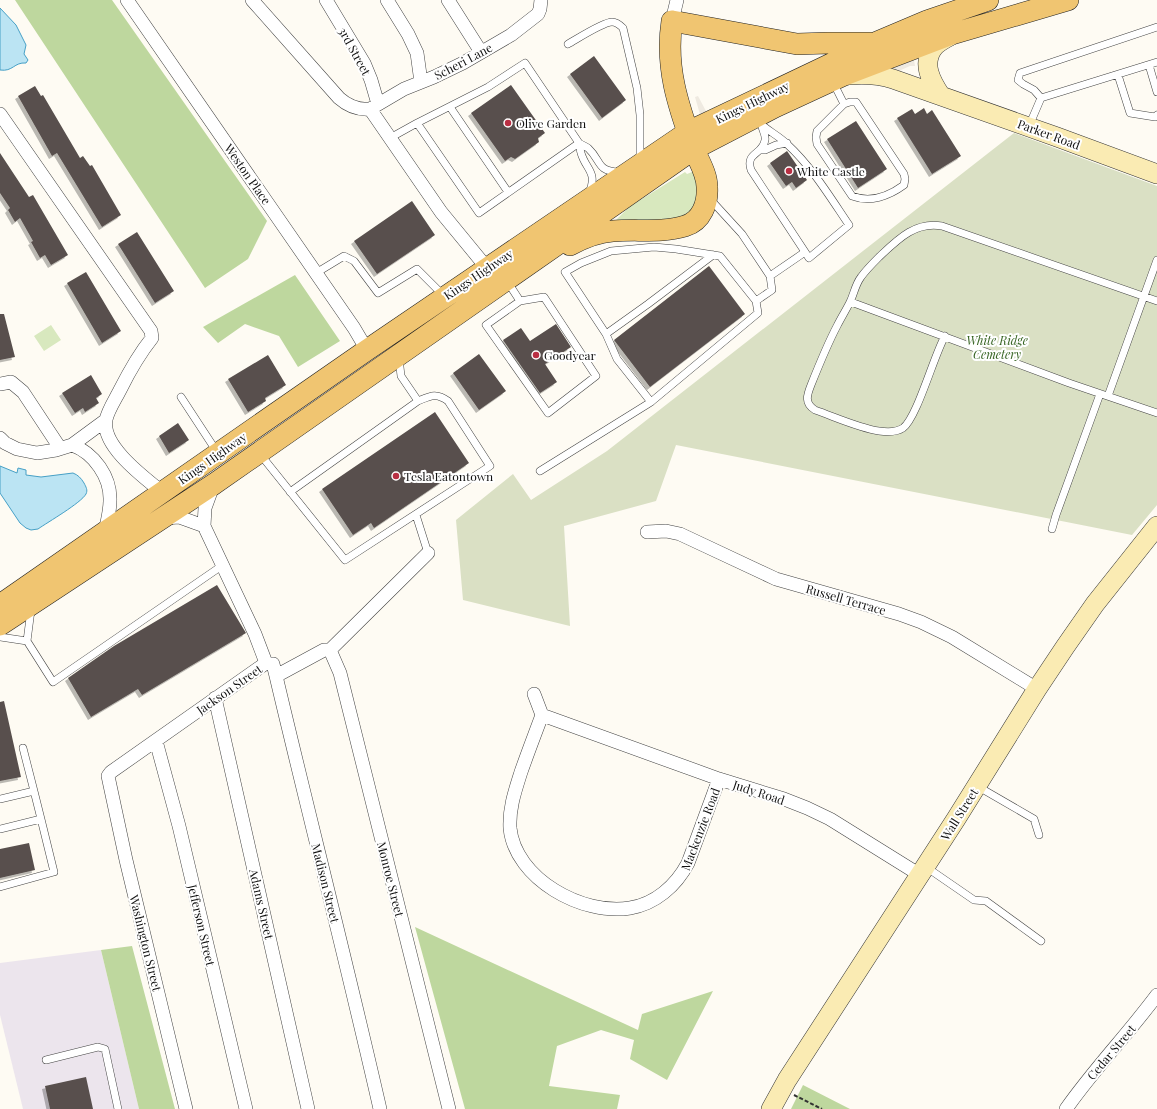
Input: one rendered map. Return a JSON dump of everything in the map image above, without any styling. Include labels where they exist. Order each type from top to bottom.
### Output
[{"type":"main road","name":"Kings Highway","points":[[0,605],[444,297],[637,167],[691,141],[875,43],[927,21],[988,0]]},
{"type":"main road","name":"Kings Highway","points":[[0,625],[214,484],[526,266],[691,141],[758,122],[837,78],[952,34],[1068,0]]},
{"type":"main road","points":[[526,266],[586,237],[612,231],[666,229],[686,226],[695,221],[702,213],[706,204],[708,185],[676,96],[671,69],[669,43],[672,21],[797,44],[875,43]]},
{"type":"street","name":"Weston Place","points":[[127,0],[354,328],[367,350]]},
{"type":"street","points":[[252,0],[339,98],[355,109],[374,107],[390,138],[441,212],[487,268]]},
{"type":"street","name":"3rd Street","points":[[326,0],[364,63],[372,80],[374,107]]},
{"type":"street","points":[[387,0],[408,34],[417,53],[421,82]]},
{"type":"street","points":[[448,0],[481,52]]},
{"type":"street","name":"Scheri Lane","points":[[374,107],[404,89],[446,72],[511,35],[538,14],[541,0]]},
{"type":"street","points":[[672,21],[677,0]]},
{"type":"street","points":[[941,96],[932,82],[928,70],[928,58],[934,46],[952,34]]},
{"type":"street","name":"Parker Road","points":[[837,78],[867,74],[880,75],[1157,174]]},
{"type":"street","points":[[0,114],[151,331],[152,338],[124,382],[106,420],[106,430],[113,445],[130,466],[162,492]]},
{"type":"street","points":[[0,384],[11,382],[24,392],[66,447]]},
{"type":"street","points":[[66,447],[106,420]]},
{"type":"street","points":[[0,438],[5,443],[18,449],[36,453],[66,447],[82,448],[94,459],[104,473],[110,502],[105,532]]},
{"type":"street","points":[[161,518],[179,517],[204,526],[205,508],[214,484]]},
{"type":"street","name":"Jackson Street","points":[[108,776],[111,772],[266,663],[255,634],[204,526]]},
{"type":"street","name":"Wall Street","points":[[771,1109],[854,975],[923,871],[1037,689],[1095,604],[1157,526]]},
{"type":"street","name":"Russell Terrace","points":[[647,532],[666,531],[680,534],[776,579],[899,614],[921,622],[952,637],[1037,689]]},
{"type":"street","name":"Jackson Street","points":[[276,676],[324,650],[330,650],[428,553]]},
{"type":"street","name":"Monroe Street","points":[[330,650],[340,673],[449,1109]]},
{"type":"street","name":"Madison Street","points":[[266,663],[273,664],[358,1011],[380,1109]]},
{"type":"street","points":[[534,694],[542,715]]},
{"type":"street","name":"Adams Street","points":[[215,698],[308,1109]]},
{"type":"street","name":"Mackenzie Road","points":[[542,715],[531,742],[512,799],[510,812],[511,833],[518,853],[532,873],[547,885],[575,900],[606,909],[616,910],[642,905],[655,899],[670,888],[682,875],[688,863],[719,779]]},
{"type":"street","name":"Judy Road","points":[[542,715],[719,779],[784,799],[830,819],[923,871]]},
{"type":"street","name":"Jefferson Street","points":[[156,741],[179,826],[246,1109]]},
{"type":"street","name":"Washington Street","points":[[108,776],[126,860],[186,1109]]},
{"type":"street","name":"Cedar Street","points":[[1066,1109],[1081,1088],[1142,1016],[1157,995]]},
{"type":"lane","points":[[390,138],[488,87],[525,63],[579,143],[588,149],[602,168],[609,171],[619,172],[637,167],[640,115],[637,88],[623,28],[619,24],[612,22],[602,25],[568,44]]},
{"type":"lane","points":[[1041,98],[1034,90],[1018,80],[1020,72],[1157,27]]},
{"type":"lane","points":[[1041,98],[1157,62]]},
{"type":"lane","points":[[1149,65],[1157,92]]},
{"type":"lane","points":[[1118,75],[1130,113],[1155,117],[1157,115]]},
{"type":"lane","points":[[837,78],[844,104]]},
{"type":"lane","points":[[1029,127],[1041,98]]},
{"type":"lane","points":[[856,102],[904,174],[904,185],[893,193],[865,200],[852,196],[817,144],[817,131],[844,104],[856,102]]},
{"type":"lane","points":[[450,107],[508,192]]},
{"type":"lane","points":[[758,122],[787,144],[816,177],[848,225],[809,258],[751,170],[749,162],[751,157],[760,150],[765,142],[765,135],[758,122]]},
{"type":"lane","points":[[417,123],[479,213],[579,143]]},
{"type":"lane","points":[[579,143],[580,153],[592,174],[593,182],[590,192],[584,202]]},
{"type":"lane","points":[[760,150],[765,150],[776,145],[787,144]]},
{"type":"lane","points":[[707,197],[742,234],[770,276],[772,290],[756,301]]},
{"type":"lane","points":[[945,336],[939,347],[914,412],[903,428],[898,430],[879,431],[867,429],[810,407],[807,401],[807,394],[860,278],[887,249],[908,232],[925,225],[935,225],[1157,301]]},
{"type":"lane","points":[[540,471],[651,402],[758,313],[756,301],[720,256],[654,247],[611,251],[581,263],[565,272],[606,334],[617,359],[651,402]]},
{"type":"lane","points":[[770,276],[804,252]]},
{"type":"lane","points":[[606,334],[713,255]]},
{"type":"lane","points":[[316,273],[344,256],[354,262],[378,293],[417,269],[444,297]]},
{"type":"lane","points":[[1108,396],[1157,260]]},
{"type":"lane","points":[[506,280],[520,301]]},
{"type":"lane","points":[[544,297],[596,376],[548,413],[486,325],[520,301],[544,297]]},
{"type":"lane","points":[[850,302],[1157,414]]},
{"type":"lane","points":[[398,355],[401,376],[418,401]]},
{"type":"lane","points":[[1052,529],[1100,394]]},
{"type":"lane","points":[[258,453],[345,560],[490,466],[448,401],[441,395],[434,395],[418,401],[290,492]]},
{"type":"lane","points":[[181,397],[218,454]]},
{"type":"lane","points":[[416,515],[428,553]]},
{"type":"lane","points":[[33,603],[27,642],[53,682],[223,565]]},
{"type":"lane","points":[[0,637],[27,642]]},
{"type":"lane","points":[[0,888],[54,872],[23,748]]},
{"type":"lane","points":[[976,786],[1034,819],[1039,835]]},
{"type":"lane","points":[[0,800],[34,791]]},
{"type":"lane","points":[[0,829],[41,819]]},
{"type":"lane","points":[[923,871],[974,900],[986,901],[1041,941]]},
{"type":"lane","points":[[46,1060],[98,1047],[105,1049],[118,1109]]},
{"type":"path","points":[[782,1089],[822,1109]]},
{"type":"shaded area","points":[[914,60],[915,66],[910,66],[901,70],[899,74],[892,69],[893,68]]},
{"type":"shaded area","points":[[698,96],[707,113],[701,118],[695,97]]},
{"type":"shaded area","points":[[101,950],[139,1109],[23,1109],[0,1015],[0,963]]},
{"type":"green space","points":[[15,0],[112,0],[267,221],[248,259],[205,288]]},
{"type":"green space","name":"White Ridge Cemetery","points":[[1014,133],[1157,186],[1157,505],[1132,535],[676,445],[656,501],[564,526],[570,626],[463,600],[456,520],[513,474],[531,500],[607,451]]},
{"type":"green space","points":[[697,170],[699,176],[695,208],[678,219],[614,222],[629,207],[685,172],[687,174]]},
{"type":"green space","points":[[295,275],[340,341],[298,367],[279,336],[245,324],[218,343],[203,327]]},
{"type":"green space","points":[[51,325],[61,340],[44,351],[34,336]]},
{"type":"green space","points":[[415,927],[638,1030],[642,1014],[713,991],[667,1080],[630,1059],[634,1040],[601,1030],[557,1046],[549,1086],[620,1095],[617,1109],[465,1109]]},
{"type":"green space","points":[[132,946],[175,1109],[139,1109],[101,950]]},
{"type":"green space","points":[[803,1085],[850,1109],[791,1109]]},
{"type":"water","points":[[0,8],[16,25],[26,45],[24,54],[28,60],[26,63],[19,64],[8,70],[0,70]]},
{"type":"water","points":[[0,466],[17,473],[18,468],[26,470],[26,475],[41,477],[73,473],[81,478],[87,493],[83,498],[64,512],[38,529],[31,530],[20,523],[0,493]]},
{"type":"building","points":[[594,56],[626,100],[602,118],[570,74]]},
{"type":"building","name":"Olive Garden","points":[[511,85],[545,133],[538,138],[539,142],[515,159],[511,157],[505,161],[471,113]]},
{"type":"building","points":[[35,86],[41,96],[43,95],[80,158],[83,156],[90,166],[92,165],[121,215],[102,227],[57,153],[52,156],[18,96]]},
{"type":"building","points":[[924,108],[927,114],[932,110],[961,156],[932,174],[897,118],[912,109],[915,114]]},
{"type":"building","points":[[856,121],[887,169],[858,188],[827,139]]},
{"type":"building","name":"White Castle","points":[[787,151],[807,180],[796,188],[792,182],[786,186],[770,163]]},
{"type":"building","points":[[0,153],[29,197],[33,195],[68,255],[51,265],[45,255],[40,258],[31,242],[33,241],[20,218],[15,222],[8,210],[10,208],[0,193]]},
{"type":"building","points":[[412,201],[435,235],[377,274],[354,241]]},
{"type":"building","points":[[137,232],[174,291],[155,303],[118,244]]},
{"type":"building","points":[[709,266],[745,314],[650,387],[614,340]]},
{"type":"building","points":[[86,272],[121,331],[102,343],[67,283]]},
{"type":"building","points":[[0,314],[4,314],[15,357],[0,360]]},
{"type":"building","name":"Goodyear","points":[[556,324],[571,347],[545,364],[557,382],[540,393],[503,340],[521,328],[530,341]]},
{"type":"building","points":[[479,354],[506,391],[479,410],[453,373]]},
{"type":"building","points":[[268,355],[286,385],[265,398],[266,401],[248,412],[228,379]]},
{"type":"building","points":[[91,375],[102,394],[96,398],[99,403],[85,412],[83,408],[75,413],[62,393]]},
{"type":"building","name":"Tesla Eatontown","points":[[435,412],[469,463],[374,528],[371,523],[353,535],[322,489]]},
{"type":"building","points":[[178,423],[189,440],[169,453],[159,436]]},
{"type":"building","points":[[217,585],[246,633],[142,695],[138,689],[91,717],[68,678],[114,646]]},
{"type":"building","points":[[4,701],[21,777],[0,781],[0,702]]},
{"type":"building","points":[[29,843],[35,870],[0,878],[0,849]]},
{"type":"building","points":[[86,1077],[93,1109],[50,1109],[45,1086]]},
{"type":"place","name":"Olive Garden","points":[[508,123]]},
{"type":"place","name":"White Castle","points":[[789,171]]},
{"type":"place","name":"Goodyear","points":[[536,355]]},
{"type":"place","name":"Tesla Eatontown","points":[[396,476]]}]
